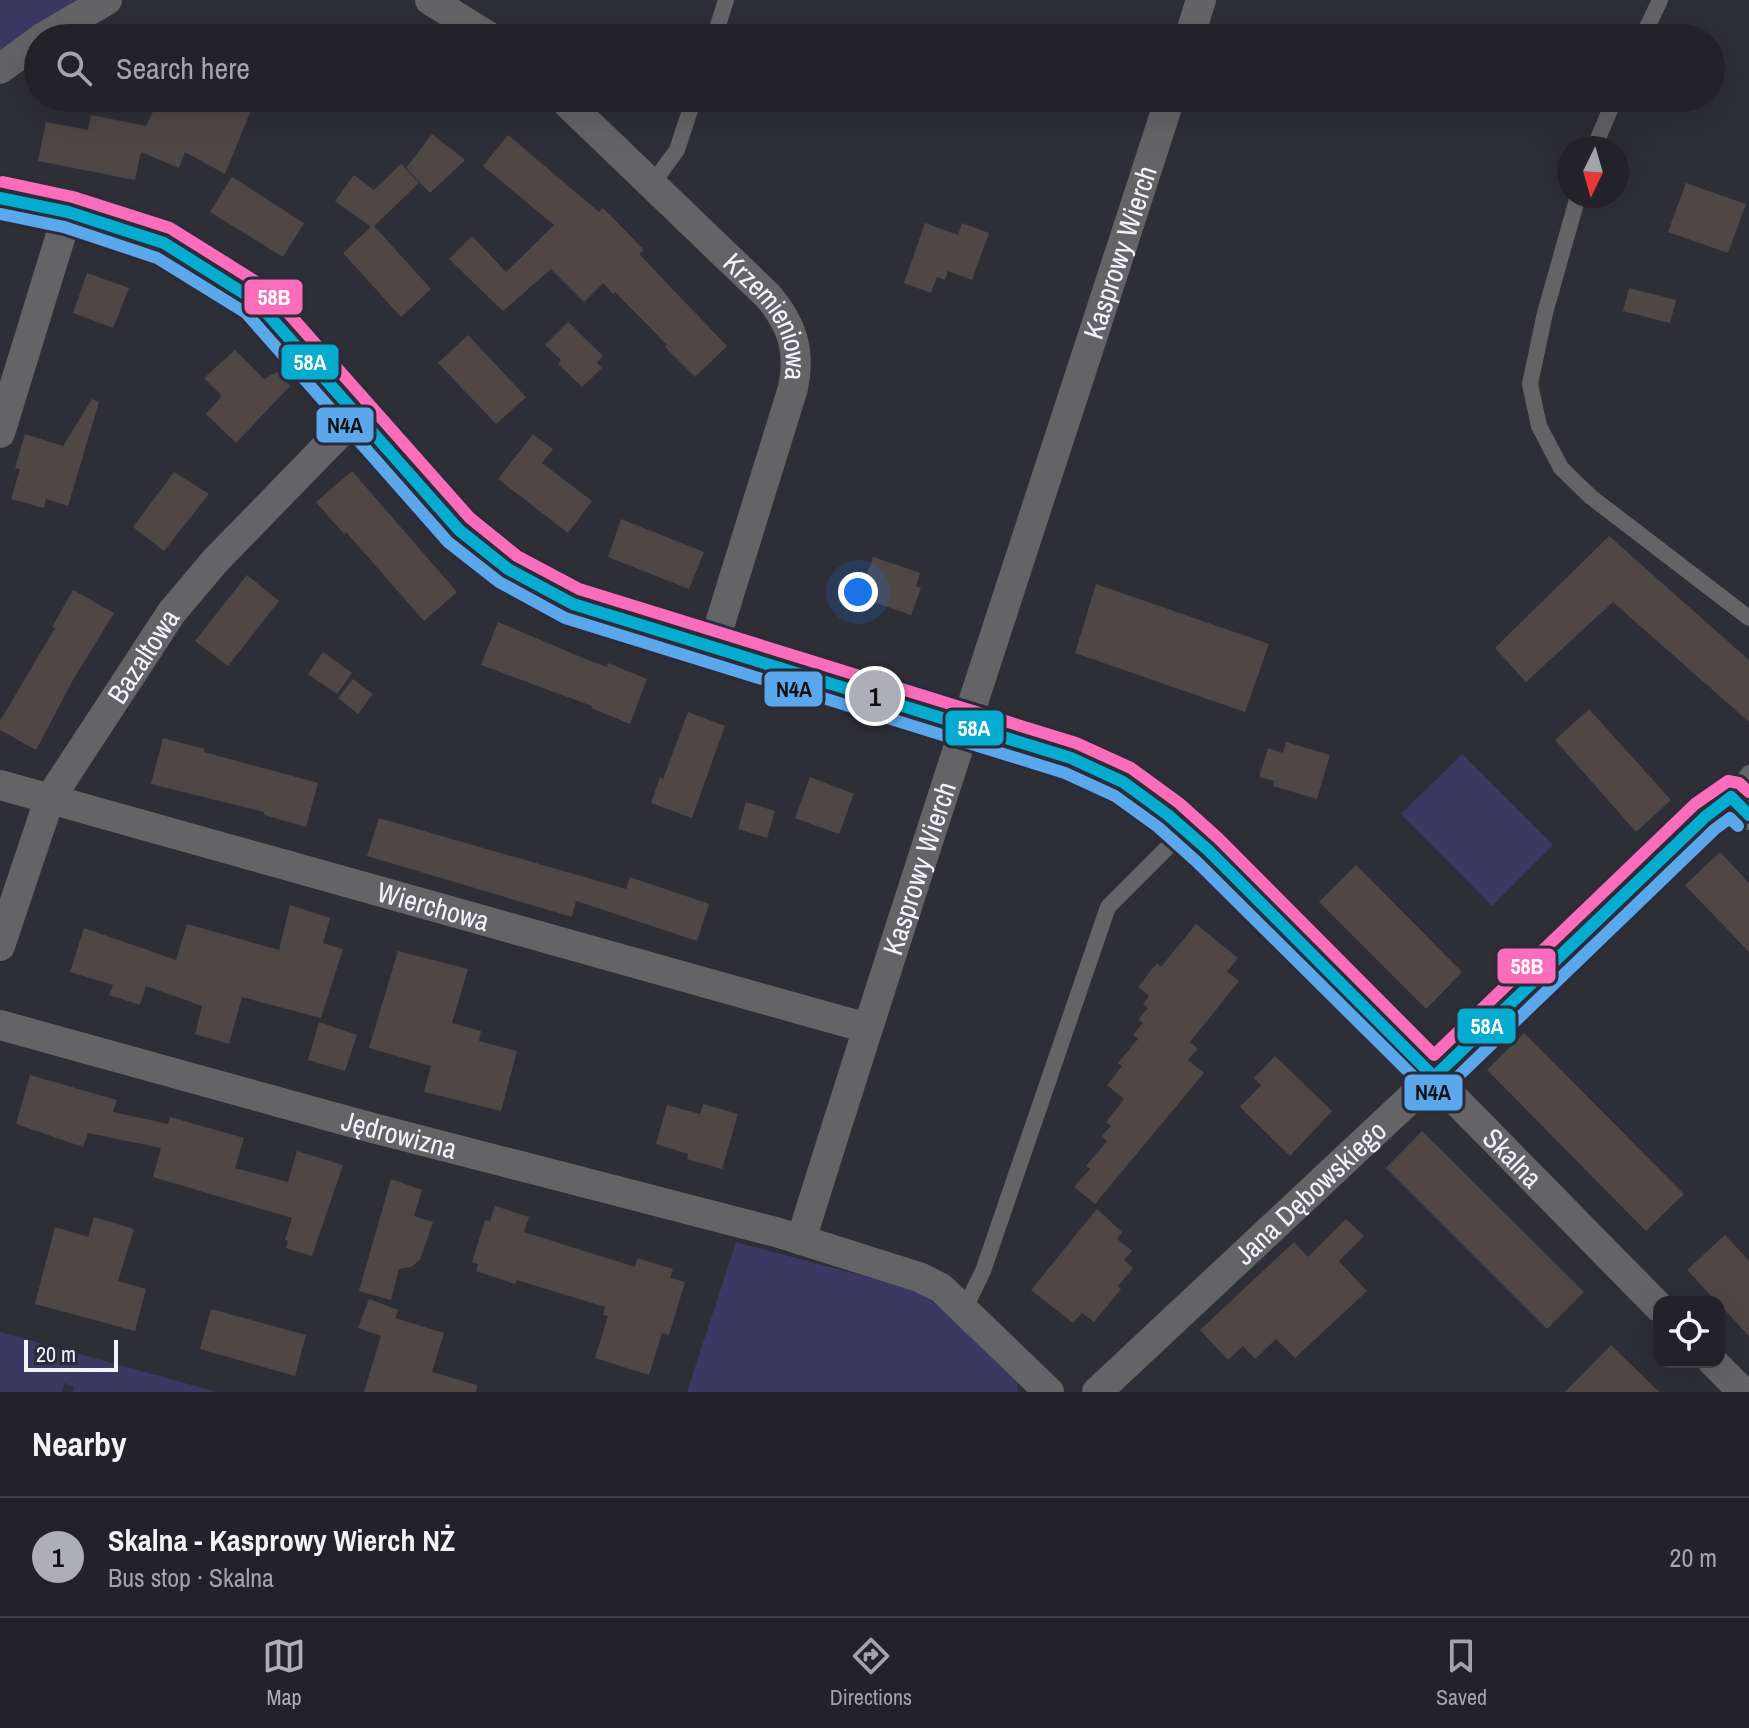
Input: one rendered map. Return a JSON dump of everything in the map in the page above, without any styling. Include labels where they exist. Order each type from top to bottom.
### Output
[{"type":"street","points":[[66,24],[107,0]]},
{"type":"street","points":[[430,0],[469,24]]},
{"type":"street","points":[[1193,24],[1201,0]]},
{"type":"street","points":[[0,69],[24,51]]},
{"type":"street","name":"Krzemieniowa","points":[[577,112],[768,296],[786,321],[795,344],[797,368],[793,388],[713,646]]},
{"type":"street","name":"Kasprowy Wierch","points":[[801,1240],[1165,112]]},
{"type":"street","name":"Skalna","points":[[0,198],[68,212],[164,243],[256,301],[459,530],[508,569],[573,604],[1071,758],[1123,782],[1219,859],[1653,1301]]},
{"type":"street","points":[[0,433],[68,212]]},
{"type":"street","name":"Bazaltowa","points":[[0,946],[49,800],[156,635],[192,587],[358,414]]},
{"type":"street","name":"Wierchowa","points":[[0,785],[867,1028]]},
{"type":"street","name":"Jana Dębowskiego","points":[[1097,1392],[1434,1077],[1705,817],[1743,795]]},
{"type":"street","name":"Jędrowizna","points":[[0,1025],[369,1127],[765,1228],[801,1240]]},
{"type":"street","points":[[801,1240],[941,1288],[1039,1387]]},
{"type":"street","points":[[1719,1368],[1743,1392]]},
{"type":"lane","points":[[718,24],[726,0]]},
{"type":"lane","points":[[1649,24],[1660,0]]},
{"type":"lane","points":[[652,184],[677,150],[689,112]]},
{"type":"lane","points":[[1599,136],[1609,112]]},
{"type":"lane","points":[[1575,208],[1545,313],[1530,384],[1539,426],[1561,468],[1591,497],[1749,618]]},
{"type":"lane","points":[[964,1310],[983,1271],[1108,907],[1185,830]]},
{"type":"shaded area","points":[[0,0],[100,0],[59,24],[24,24],[24,45],[0,59]]},
{"type":"shaded area","points":[[1462,754],[1553,845],[1492,906],[1401,814]]},
{"type":"shaded area","points":[[736,1242],[921,1293],[946,1312],[1017,1383],[1018,1392],[687,1392]]},
{"type":"shaded area","points":[[0,1332],[217,1392],[73,1392],[74,1386],[64,1383],[62,1392],[0,1392]]},
{"type":"building","points":[[153,112],[250,112],[225,174],[185,152],[179,168],[141,152],[135,180],[38,161],[46,122],[88,130],[91,115],[146,126]]},
{"type":"building","points":[[432,134],[465,160],[430,193],[406,168]]},
{"type":"building","points":[[508,135],[599,212],[603,208],[644,250],[639,254],[727,346],[695,377],[603,283],[584,302],[551,269],[503,311],[449,259],[472,236],[506,272],[554,225],[483,166]]},
{"type":"building","points":[[401,164],[419,183],[374,226],[431,289],[401,317],[343,253],[371,227],[335,201],[354,175],[374,190]]},
{"type":"building","points":[[232,177],[304,223],[283,257],[210,212]]},
{"type":"building","points":[[1686,183],[1746,204],[1728,253],[1668,232]]},
{"type":"building","points":[[925,223],[958,235],[962,223],[989,233],[972,280],[948,271],[945,280],[937,277],[931,293],[904,283]]},
{"type":"building","points":[[87,273],[129,288],[113,328],[73,313]]},
{"type":"building","points":[[1629,288],[1676,300],[1670,323],[1623,311]]},
{"type":"building","points":[[568,322],[603,356],[597,363],[602,368],[582,387],[558,364],[561,360],[545,345]]},
{"type":"building","points":[[468,335],[526,397],[496,424],[438,363]]},
{"type":"building","points":[[235,350],[264,379],[277,372],[290,386],[236,443],[206,414],[222,396],[204,378]]},
{"type":"building","points":[[92,399],[99,402],[68,506],[46,499],[44,508],[11,499],[20,469],[15,468],[25,434],[63,446]]},
{"type":"building","points":[[533,434],[553,449],[542,463],[592,501],[568,533],[498,479]]},
{"type":"building","points":[[352,471],[457,592],[424,621],[316,502]]},
{"type":"building","points":[[174,472],[209,494],[164,551],[133,527]]},
{"type":"building","points":[[621,519],[704,552],[689,589],[608,557]]},
{"type":"building","points":[[1609,536],[1749,660],[1749,722],[1613,602],[1526,682],[1495,648]]},
{"type":"building","points":[[873,557],[920,573],[916,586],[921,588],[911,615],[859,597]]},
{"type":"building","points":[[247,575],[279,601],[228,666],[195,641]]},
{"type":"building","points":[[1096,584],[1269,644],[1245,712],[1075,653]]},
{"type":"building","points":[[73,590],[114,613],[73,680],[36,750],[0,730],[0,721],[55,628],[52,627]]},
{"type":"building","points":[[498,622],[583,658],[607,667],[608,663],[647,679],[630,724],[592,706],[481,665]]},
{"type":"building","points":[[323,652],[352,673],[337,694],[308,674]]},
{"type":"building","points":[[353,679],[373,694],[358,714],[338,698]]},
{"type":"building","points":[[1589,709],[1671,800],[1636,832],[1555,740]]},
{"type":"building","points":[[688,712],[725,726],[692,818],[651,803]]},
{"type":"building","points":[[163,738],[318,783],[306,827],[264,815],[264,812],[151,784]]},
{"type":"building","points":[[1286,742],[1330,755],[1317,799],[1273,786],[1274,781],[1259,777],[1268,748],[1283,753]]},
{"type":"building","points":[[810,777],[854,794],[839,834],[795,818]]},
{"type":"building","points":[[746,802],[775,811],[767,838],[738,829]]},
{"type":"building","points":[[379,818],[626,889],[630,877],[709,904],[697,941],[576,901],[572,917],[367,856]]},
{"type":"building","points":[[1720,852],[1749,883],[1749,952],[1685,885]]},
{"type":"building","points":[[1356,865],[1462,972],[1426,1009],[1319,902]]},
{"type":"building","points":[[290,905],[330,918],[323,943],[343,949],[321,1018],[242,997],[229,1044],[195,1034],[202,1006],[146,986],[140,1005],[109,995],[113,985],[70,972],[84,928],[176,960],[187,924],[279,950]]},
{"type":"building","points":[[1196,924],[1238,958],[1227,972],[1239,981],[1190,1042],[1198,1049],[1188,1060],[1204,1073],[1095,1204],[1074,1187],[1090,1169],[1086,1166],[1107,1141],[1102,1136],[1111,1126],[1106,1122],[1124,1099],[1107,1085],[1122,1066],[1118,1063],[1138,1039],[1133,1035],[1143,1023],[1138,1020],[1148,1008],[1143,1004],[1149,996],[1138,987],[1157,963],[1161,967]]},
{"type":"building","points":[[398,951],[468,969],[452,1023],[481,1031],[479,1041],[517,1051],[501,1111],[424,1092],[431,1066],[369,1048]]},
{"type":"building","points":[[319,1022],[357,1035],[345,1071],[308,1060]]},
{"type":"building","points":[[1524,1033],[1684,1194],[1646,1231],[1487,1070]]},
{"type":"building","points":[[1275,1056],[1332,1111],[1290,1156],[1240,1107],[1261,1085],[1254,1078]]},
{"type":"building","points":[[30,1075],[117,1100],[113,1112],[168,1124],[170,1117],[244,1138],[235,1168],[288,1182],[297,1151],[343,1165],[312,1256],[286,1248],[288,1241],[285,1240],[292,1218],[153,1177],[161,1148],[88,1133],[83,1147],[16,1124]]},
{"type":"building","points":[[703,1104],[738,1114],[722,1169],[687,1159],[688,1154],[656,1144],[667,1105],[700,1114]]},
{"type":"building","points":[[1422,1131],[1584,1292],[1547,1329],[1386,1168]]},
{"type":"building","points":[[391,1179],[422,1190],[414,1216],[433,1222],[420,1260],[411,1267],[399,1269],[391,1300],[359,1291]]},
{"type":"building","points":[[495,1206],[529,1217],[524,1232],[635,1267],[637,1258],[673,1269],[670,1278],[685,1282],[669,1335],[662,1333],[649,1375],[595,1358],[608,1316],[603,1315],[605,1307],[476,1271],[478,1264],[472,1262],[485,1220],[490,1221]]},
{"type":"building","points":[[1097,1209],[1122,1232],[1117,1239],[1132,1251],[1124,1260],[1133,1268],[1118,1286],[1121,1289],[1094,1322],[1082,1313],[1073,1323],[1031,1290]]},
{"type":"building","points":[[94,1217],[134,1229],[118,1281],[146,1289],[135,1331],[35,1304],[55,1227],[88,1237]]},
{"type":"building","points":[[1346,1219],[1364,1236],[1339,1261],[1367,1291],[1295,1358],[1276,1339],[1255,1359],[1243,1346],[1228,1360],[1200,1330],[1294,1242],[1308,1257]]},
{"type":"building","points":[[1725,1235],[1749,1261],[1749,1336],[1725,1310],[1725,1296],[1711,1296],[1687,1270]]},
{"type":"building","points":[[369,1299],[398,1310],[395,1318],[444,1333],[432,1372],[477,1385],[476,1392],[364,1392],[381,1336],[358,1328]]},
{"type":"building","points":[[211,1309],[306,1335],[295,1376],[200,1349]]},
{"type":"building","points":[[1611,1345],[1659,1392],[1565,1392]]},
{"type":"transit line","name":"58B","points":[[3,182],[73,197],[170,228],[266,288],[470,518],[517,556],[579,589],[1076,743],[1131,768],[1179,803],[1219,839],[1434,1055],[1695,804],[1728,781],[1739,783],[1749,792]]},
{"type":"transit line","name":"58A","points":[[0,198],[68,212],[164,243],[256,301],[459,530],[508,569],[573,604],[1071,758],[1123,782],[1208,850],[1434,1077],[1705,817],[1731,797],[1749,815]]},
{"type":"transit line","name":"N4A","points":[[0,214],[64,227],[157,258],[246,313],[448,542],[499,582],[565,618],[1065,773],[1115,796],[1158,827],[1197,862],[1429,1092],[1437,1093],[1445,1089],[1715,829],[1730,818],[1738,826]]},
{"type":"place","name":"Skalna - Kasprowy Wierch NŻ","points":[[875,696]]}]
